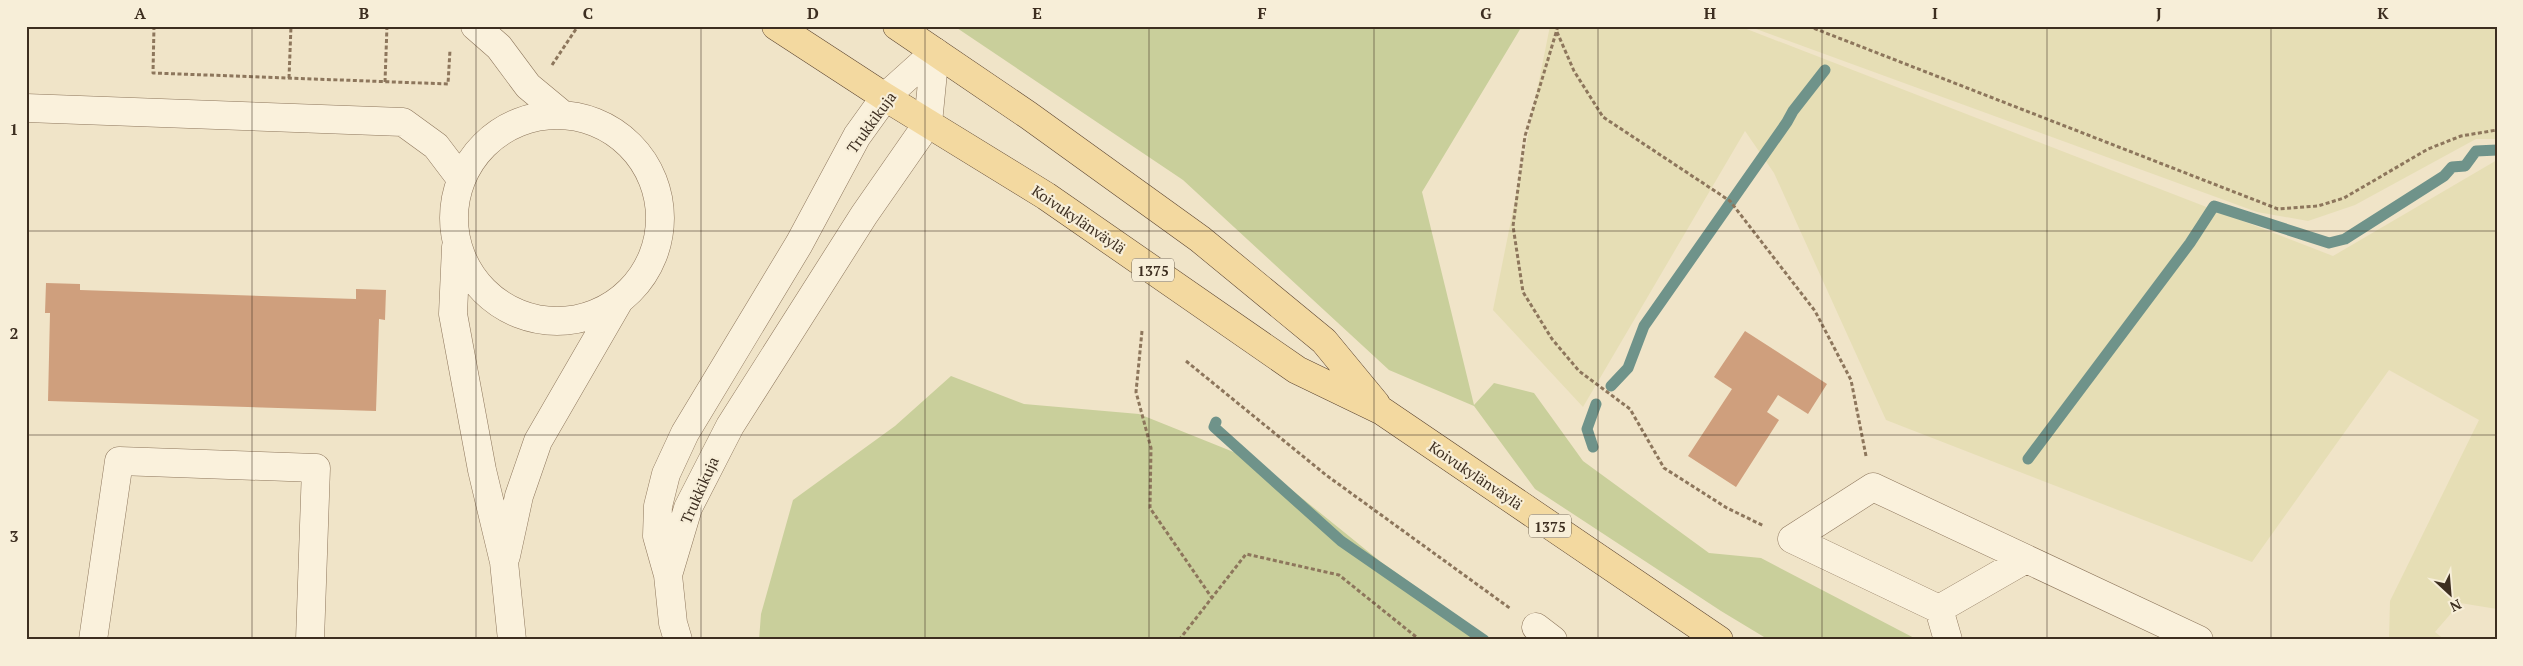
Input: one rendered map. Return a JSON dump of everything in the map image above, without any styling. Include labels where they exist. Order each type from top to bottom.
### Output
[{"type":"main road","name":"Koivukylänväylä","points":[[776,26],[885,97],[1046,196],[1297,370],[1382,411],[1719,640]]},
{"type":"main road","name":"Koivukylänväylä","points":[[897,26],[1028,115],[1200,239],[1324,341],[1382,411]]},
{"type":"street","points":[[475,26],[499,46],[528,86],[563,115]]},
{"type":"street","name":"Trukkikuja","points":[[671,564],[657,536],[658,506],[666,474],[685,433],[798,244],[857,136],[885,97],[935,52]]},
{"type":"street","name":"Trukkikuja","points":[[678,640],[673,623],[671,564],[688,508],[730,426],[864,215],[928,123],[935,52]]},
{"type":"street","points":[[26,108],[403,122],[436,146],[461,179]]},
{"type":"street","points":[[504,562],[519,496],[538,441],[619,301],[641,279],[655,251],[660,220],[656,189],[643,160],[622,137],[594,121],[563,115],[532,118],[502,130],[478,151],[461,179],[454,212],[456,242],[453,314],[482,470],[504,562],[512,640]]},
{"type":"street","points":[[456,242],[469,274],[492,299],[522,315],[555,322],[588,316],[619,301]]},
{"type":"street","points":[[93,640],[119,461],[316,468],[310,640]]},
{"type":"street","points":[[1792,539],[1872,488],[2199,640]]},
{"type":"street","points":[[1792,539],[1939,609],[1948,640]]},
{"type":"street","points":[[1939,609],[2026,559]]},
{"type":"path","points":[[154,26],[153,73],[448,84],[450,50]]},
{"type":"path","points":[[289,78],[291,26]]},
{"type":"path","points":[[385,82],[387,26]]},
{"type":"path","points":[[548,71],[578,26]]},
{"type":"path","points":[[1558,26],[1525,136],[1521,163],[1513,226],[1523,292],[1552,339],[1578,371],[1630,409],[1664,468],[1727,508],[1792,539]]},
{"type":"path","points":[[1808,26],[2278,209],[2318,206],[2344,198],[2428,149],[2461,136],[2497,130]]},
{"type":"path","points":[[1556,32],[1574,71],[1604,117],[1730,201],[1816,311],[1851,380],[1872,488]]},
{"type":"path","points":[[1142,331],[1136,392],[1151,448],[1150,508],[1212,598]]},
{"type":"path","points":[[1186,361],[1326,475],[1545,634]]},
{"type":"path","points":[[1179,640],[1246,554],[1339,575],[1420,640]]},
{"type":"shaded area","points":[[1550,26],[1739,26],[2333,256],[2497,160],[2497,609],[2460,603],[2435,632],[2445,640],[2389,640],[2390,601],[2479,420],[2389,370],[2252,562],[1886,420],[1774,173],[1745,131],[1583,407],[1493,310]]},
{"type":"shaded area","points":[[1748,26],[2497,26],[2497,139],[2476,139],[2355,205],[2308,221],[2257,212]]},
{"type":"green space","points":[[954,26],[1522,26],[1422,192],[1474,405],[1494,383],[1534,393],[1583,461],[1709,553],[1761,558],[1918,640],[1769,640],[1721,611],[1535,489],[1474,406],[1389,370],[1183,180]]},
{"type":"green space","points":[[951,376],[1024,404],[1139,414],[1256,461],[1381,562],[1492,640],[759,640],[761,614],[793,500],[895,426]]},
{"type":"building","points":[[46,283],[80,284],[80,290],[356,299],[356,289],[386,290],[385,320],[379,319],[376,411],[48,401],[50,313],[45,313]]},
{"type":"building","points":[[1745,331],[1827,384],[1808,414],[1778,395],[1767,412],[1779,420],[1736,487],[1688,456],[1732,389],[1714,377]]},
{"type":"waterway","points":[[1611,386],[1628,368],[1644,326],[1793,111],[1825,70]]},
{"type":"waterway","points":[[2028,459],[2190,243],[2214,206],[2329,243],[2345,239],[2444,176],[2452,167],[2465,166],[2476,151],[2497,150]]},
{"type":"waterway","points":[[1593,447],[1587,429],[1596,404]]},
{"type":"waterway","points":[[1216,422],[1214,427],[1341,541],[1484,640]]}]
